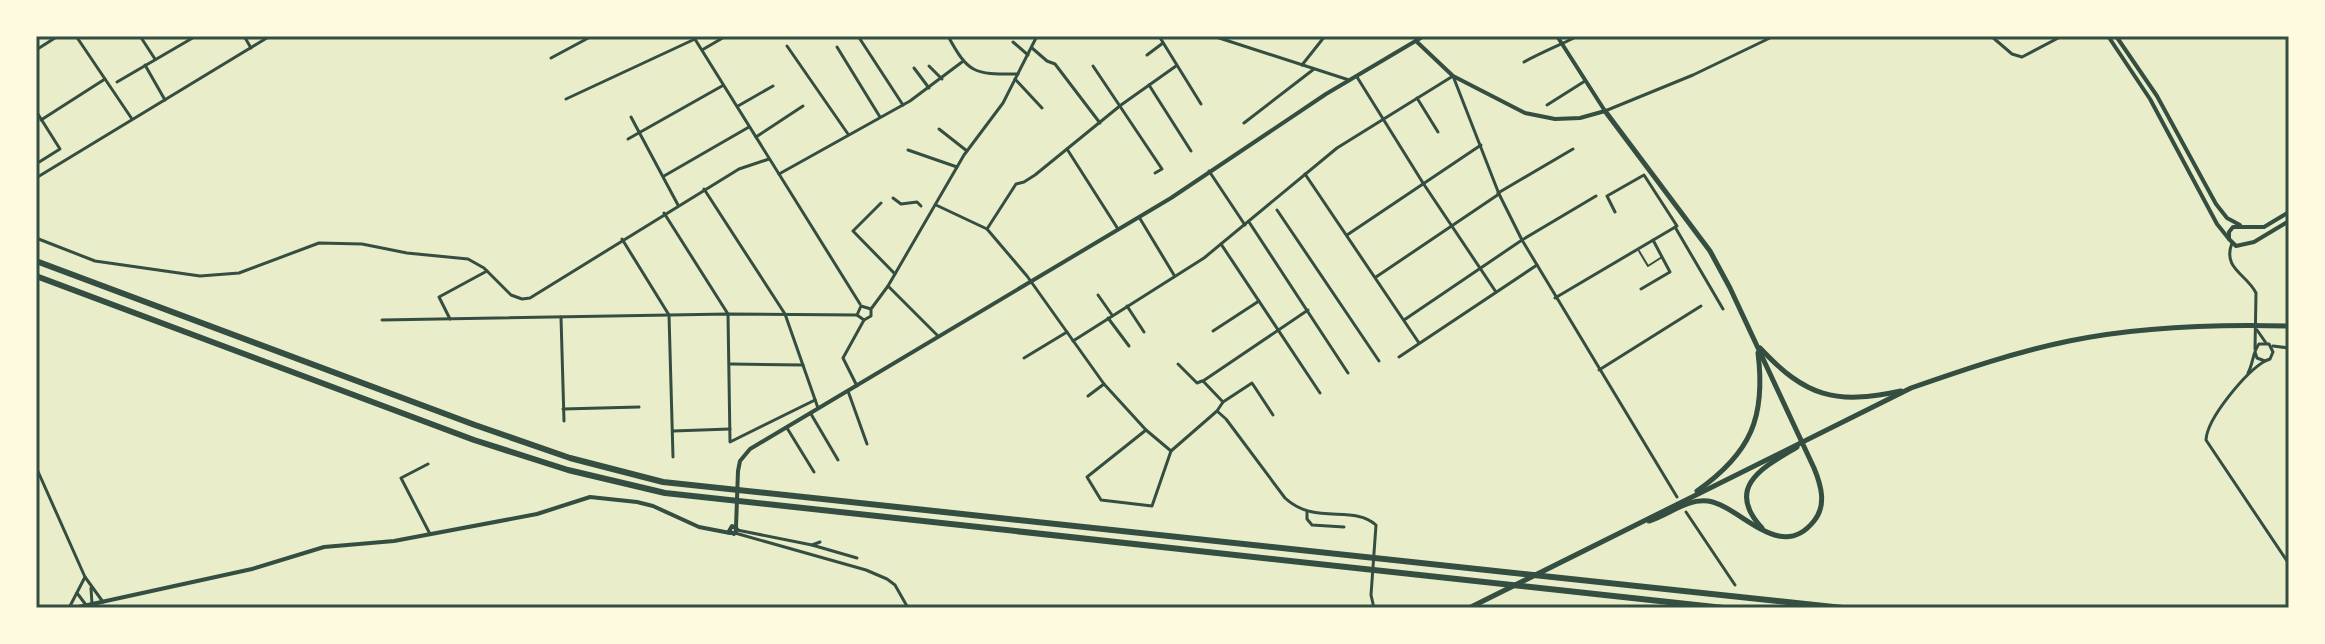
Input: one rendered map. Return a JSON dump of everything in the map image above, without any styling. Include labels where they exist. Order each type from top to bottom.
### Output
[{"type":"highway","points":[[1469,608],[1633,527],[1690,503],[1703,501],[1723,507],[1765,531],[1786,536],[1802,532],[1814,521],[1822,499],[1818,476],[1710,251],[1605,111]]},
{"type":"highway","points":[[36,261],[475,425],[570,458],[663,482],[1843,608]]},
{"type":"highway","points":[[36,276],[474,440],[568,470],[665,493],[1724,608]]},
{"type":"highway","points":[[1680,499],[1712,487],[1911,388],[1974,366],[2070,341],[2133,331],[2239,325],[2289,326]]},
{"type":"highway","points":[[1757,344],[1797,383],[1824,394],[1854,398],[1911,388]]},
{"type":"highway","points":[[1633,527],[1718,476],[1740,453],[1749,439],[1760,402],[1761,372],[1757,344]]},
{"type":"highway","points":[[1765,531],[1750,512],[1748,489],[1763,466],[1788,450]]},
{"type":"street","points":[[36,50],[58,36]]},
{"type":"street","points":[[76,36],[132,119]]},
{"type":"street","points":[[140,36],[155,59]]},
{"type":"street","points":[[117,82],[196,36]]},
{"type":"street","points":[[244,36],[251,48]]},
{"type":"street","points":[[36,178],[270,36]]},
{"type":"street","points":[[551,58],[592,36]]},
{"type":"street","points":[[702,50],[726,36]]},
{"type":"street","points":[[858,36],[903,105]]},
{"type":"street","points":[[948,36],[962,62],[982,73],[1018,74]]},
{"type":"street","points":[[857,386],[843,358],[864,320],[871,316],[871,309],[888,286],[967,151],[1003,103],[1037,36]]},
{"type":"street","points":[[1159,36],[1201,104]]},
{"type":"street","points":[[1213,36],[1349,80]]},
{"type":"street","points":[[1302,65],[1325,36]]},
{"type":"street","points":[[733,530],[740,461],[750,449],[1139,217],[1415,38],[1424,36]]},
{"type":"street","points":[[1557,36],[1605,111]]},
{"type":"street","points":[[1524,62],[1578,36]]},
{"type":"street","points":[[1415,38],[1453,76],[1525,113],[1540,117],[1580,118],[1605,111],[1702,71],[1774,36]]},
{"type":"street","points":[[1991,36],[2012,54],[2022,57],[2062,36]]},
{"type":"street","points":[[2108,36],[2150,99],[2217,224],[2230,241],[2240,246],[2254,242],[2289,221]]},
{"type":"street","points":[[2116,36],[2157,96],[2216,204],[2227,218],[2246,228],[2264,227],[2289,212]]},
{"type":"street","points":[[566,99],[694,38],[861,306],[871,309]]},
{"type":"street","points":[[1013,42],[1028,55]]},
{"type":"street","points":[[1147,55],[1163,43]]},
{"type":"street","points":[[787,46],[848,134]]},
{"type":"street","points":[[837,47],[880,117]]},
{"type":"street","points":[[1032,48],[1055,64],[1100,123]]},
{"type":"street","points":[[779,174],[903,105],[962,62]]},
{"type":"street","points":[[145,65],[165,100]]},
{"type":"street","points":[[929,66],[942,79]]},
{"type":"street","points":[[1093,66],[1162,169],[1155,173]]},
{"type":"street","points":[[987,229],[1016,184],[1035,175],[1121,105],[1176,66]]},
{"type":"street","points":[[914,68],[929,89]]},
{"type":"street","points":[[1244,123],[1314,69]]},
{"type":"street","points":[[1356,76],[1496,292]]},
{"type":"street","points":[[1073,341],[1221,244],[1337,148],[1453,76]]},
{"type":"street","points":[[1453,76],[1499,193],[1522,240],[1680,499]]},
{"type":"street","points":[[41,120],[105,79]]},
{"type":"street","points":[[1015,79],[1042,108]]},
{"type":"street","points":[[1547,105],[1585,81]]},
{"type":"street","points":[[1149,85],[1191,151]]},
{"type":"street","points":[[628,139],[724,86]]},
{"type":"street","points":[[737,106],[773,86]]},
{"type":"street","points":[[1417,98],[1438,132]]},
{"type":"street","points":[[756,137],[803,106]]},
{"type":"street","points":[[36,111],[60,149],[36,164]]},
{"type":"street","points":[[631,117],[678,205]]},
{"type":"street","points":[[664,176],[749,127]]},
{"type":"street","points":[[939,129],[967,151]]},
{"type":"street","points":[[1347,235],[1481,145]]},
{"type":"street","points":[[1067,149],[1118,229]]},
{"type":"street","points":[[1376,277],[1499,193],[1573,149]]},
{"type":"street","points":[[908,150],[957,167]]},
{"type":"street","points":[[36,238],[95,261],[200,276],[239,273],[319,243],[347,242],[468,259],[487,271],[511,295],[522,299],[530,298],[739,169],[769,159]]},
{"type":"street","points":[[1209,171],[1308,310],[1348,373]]},
{"type":"street","points":[[1305,174],[1419,343]]},
{"type":"street","points":[[1615,212],[1607,196],[1644,175],[1677,226],[1723,309]]},
{"type":"street","points":[[704,189],[785,314],[819,409]]},
{"type":"street","points":[[1404,320],[1522,240],[1596,196]]},
{"type":"street","points":[[893,198],[901,204],[917,202],[921,206]]},
{"type":"street","points":[[881,203],[853,231],[895,274]]},
{"type":"street","points":[[936,205],[987,229],[1030,281],[1104,384],[1146,430],[1171,451]]},
{"type":"street","points":[[1277,210],[1379,361]]},
{"type":"street","points":[[664,213],[728,314],[730,442],[815,400]]},
{"type":"street","points":[[1139,217],[1174,275]]},
{"type":"street","points":[[2240,225],[2230,229],[2228,255],[2231,264],[2256,293],[2255,360],[2247,376],[2210,423],[2206,440],[2289,564]]},
{"type":"street","points":[[1555,298],[1675,227]]},
{"type":"street","points":[[2245,244],[2249,234],[2246,228]]},
{"type":"street","points":[[622,239],[669,315],[673,457]]},
{"type":"street","points":[[1641,289],[1670,272],[1653,240]]},
{"type":"street","points":[[1221,244],[1320,393]]},
{"type":"street","points":[[1639,249],[1648,266],[1663,257]]},
{"type":"street","points":[[1399,357],[1537,265]]},
{"type":"street","points":[[450,319],[439,297],[487,271]]},
{"type":"street","points":[[888,286],[937,335]]},
{"type":"street","points":[[1098,295],[1129,346]]},
{"type":"street","points":[[1213,331],[1259,301]]},
{"type":"street","points":[[857,315],[861,306]]},
{"type":"street","points":[[1127,306],[1144,332]]},
{"type":"street","points":[[1599,370],[1701,306]]},
{"type":"street","points":[[1178,364],[1197,383],[1203,381],[1308,310]]},
{"type":"street","points":[[382,320],[728,314],[857,315],[864,320]]},
{"type":"street","points":[[561,317],[564,421]]},
{"type":"street","points":[[2257,330],[2273,349],[2272,357]]},
{"type":"street","points":[[1024,358],[1067,332]]},
{"type":"street","points":[[2255,351],[2259,344],[2267,343],[2289,348]]},
{"type":"street","points":[[2247,376],[2265,361],[2289,348]]},
{"type":"street","points":[[2255,351],[2260,360],[2265,361]]},
{"type":"street","points":[[729,364],[803,365]]},
{"type":"street","points":[[1203,381],[1223,402]]},
{"type":"street","points":[[1146,430],[1087,477],[1101,500],[1152,506],[1171,451],[1217,411],[1223,402],[1252,383],[1273,415]]},
{"type":"street","points":[[1088,396],[1104,384]]},
{"type":"street","points":[[848,391],[867,444]]},
{"type":"street","points":[[563,409],[639,407]]},
{"type":"street","points":[[1217,411],[1296,508],[1307,512],[1368,518],[1376,525],[1371,595],[1374,608]]},
{"type":"street","points":[[811,414],[838,460]]},
{"type":"street","points":[[787,428],[814,472]]},
{"type":"street","points":[[673,431],[730,429]]},
{"type":"street","points":[[428,464],[401,478],[430,534]]},
{"type":"street","points":[[36,467],[85,577],[103,602]]},
{"type":"street","points":[[71,608],[252,569],[324,547],[394,541],[537,514],[590,497],[653,506],[709,529],[733,530],[812,545],[857,558]]},
{"type":"street","points":[[1307,512],[1307,519],[1312,525],[1344,527]]},
{"type":"street","points":[[1686,512],[1735,585]]},
{"type":"street","points":[[733,530],[887,579],[895,585],[908,608]]},
{"type":"street","points":[[812,545],[820,542]]},
{"type":"street","points":[[71,608],[85,577]]},
{"type":"street","points":[[89,605],[91,587]]},
{"type":"street","points":[[77,593],[89,605]]}]
